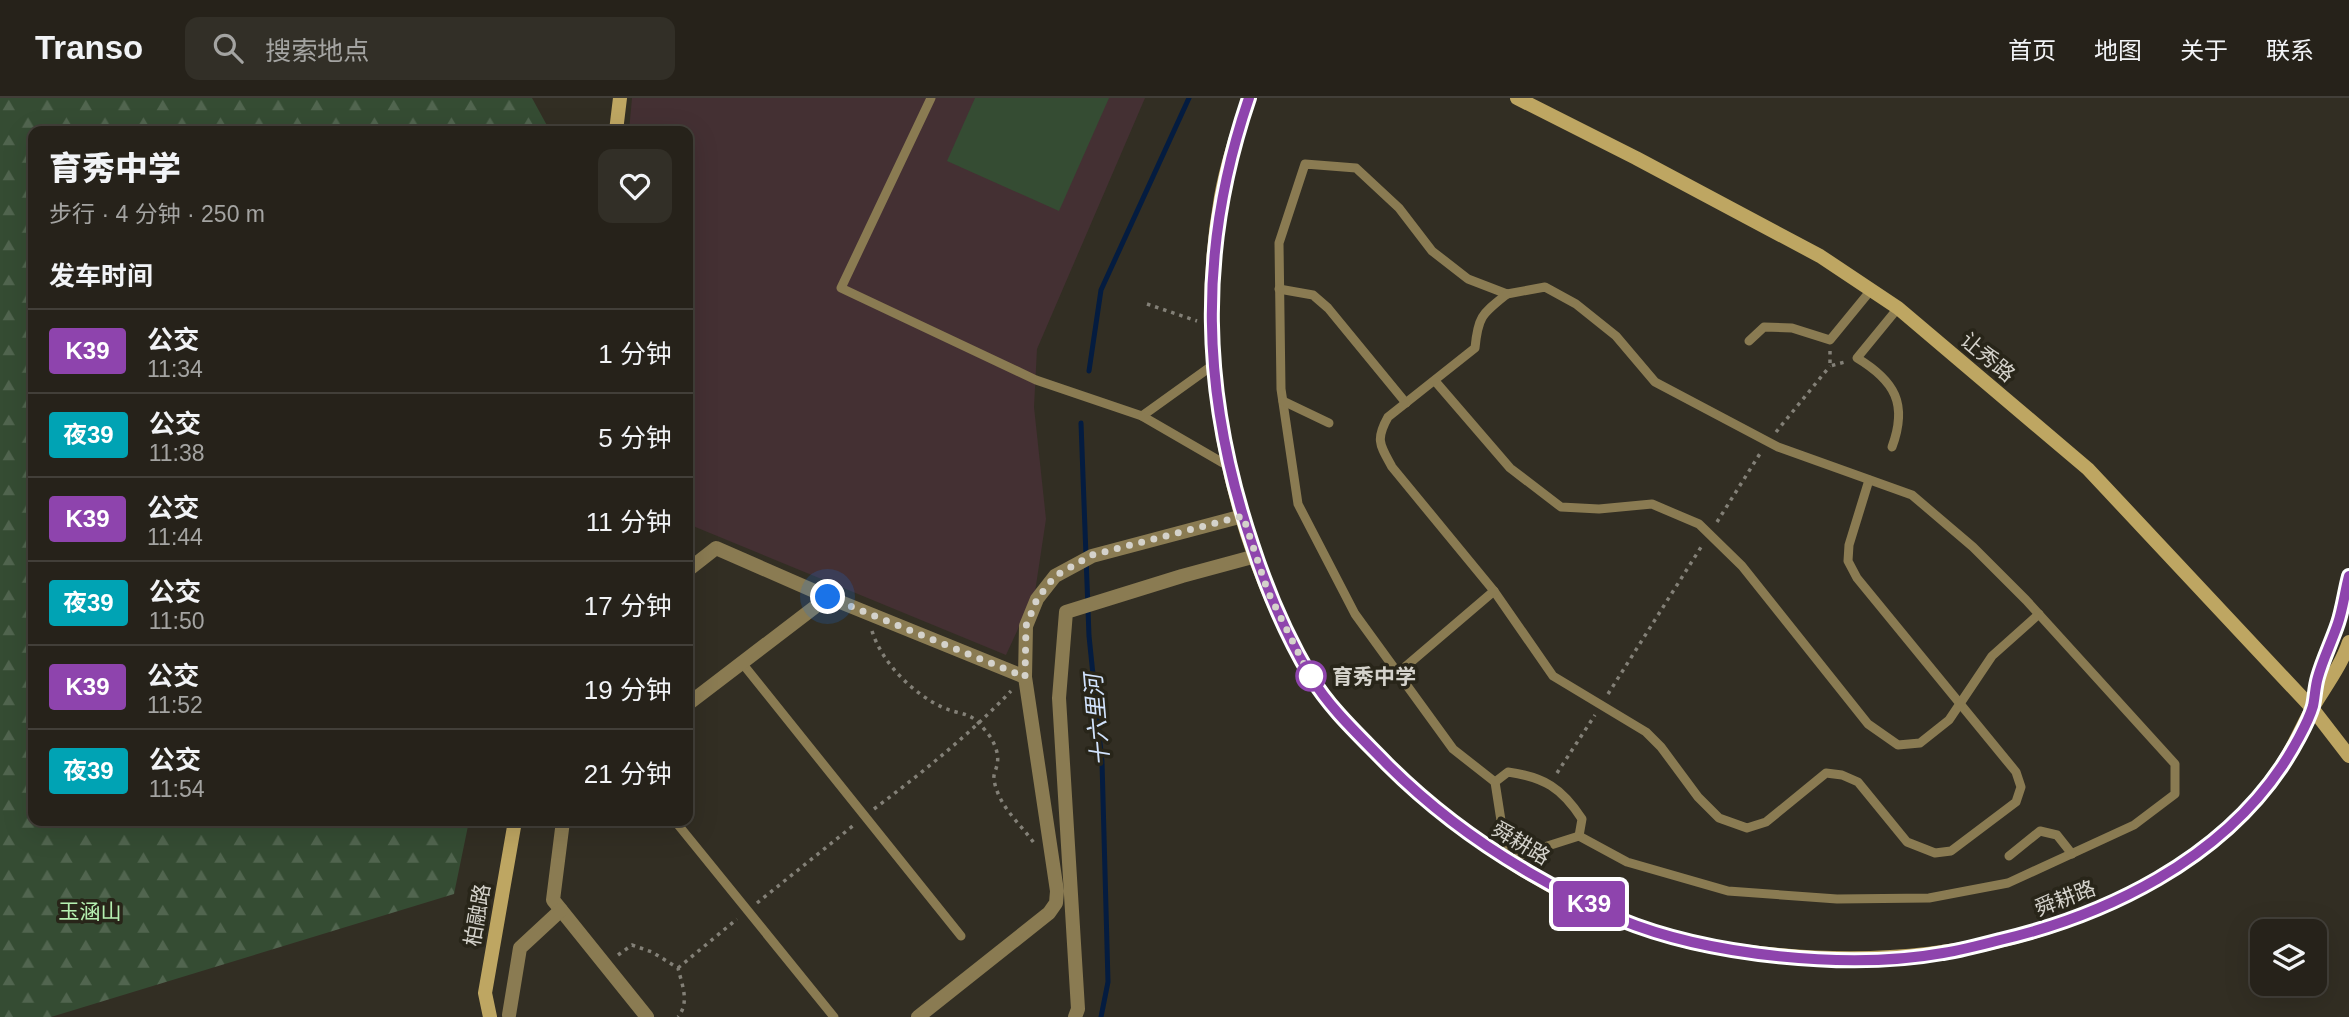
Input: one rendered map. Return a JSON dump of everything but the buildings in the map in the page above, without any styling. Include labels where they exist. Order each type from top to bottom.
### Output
[{"type":"street","points":[[617,126],[621,98]]},
{"type":"street","name":"舜耕路","points":[[1249,98],[1233,144],[1221,197],[1214,254],[1213,365],[1222,433],[1230,467],[1268,592],[1312,680],[1354,730],[1427,802],[1477,842],[1546,883],[1618,919],[1679,940],[1745,952],[1811,958],[1875,959],[1940,954],[2037,932],[2137,891],[2191,858],[2241,817],[2282,765],[2312,708],[2342,662],[2349,642]]},
{"type":"street","name":"让秀路","points":[[1517,98],[1820,256],[1898,308],[2088,469],[2312,708],[2349,756]]},
{"type":"street","points":[[918,1017],[1040,921],[1056,903],[1057,891],[1025,677],[1026,626],[1037,599],[1055,576],[1092,555],[1243,516]]},
{"type":"street","points":[[693,566],[716,548],[1025,677]]},
{"type":"street","points":[[1075,1017],[1078,1009],[1059,698],[1066,612],[1256,556]]},
{"type":"street","name":"舜耕路","points":[[2312,708],[2317,679],[2338,623],[2349,576]]},
{"type":"street","points":[[693,700],[828,597]]},
{"type":"street","name":"柏融路","points":[[490,1017],[485,993],[514,826]]},
{"type":"street","points":[[563,826],[553,900],[647,1017]]},
{"type":"street","points":[[509,1014],[520,948],[561,910]]},
{"type":"lane","points":[[931,98],[841,288],[1035,380],[1142,416],[1230,467]]},
{"type":"lane","points":[[1507,295],[1468,279],[1432,251],[1399,208],[1356,168],[1305,164],[1279,243],[1283,401],[1298,504],[1355,614],[1453,749],[1495,782],[1507,859],[1579,836],[1627,862],[1728,891],[1837,900],[1929,898],[2008,883],[2134,825],[2175,794],[2175,764],[2039,614],[1973,547],[1912,495],[1768,442],[1655,382],[1616,337],[1576,304],[1545,287],[1507,295],[1483,313],[1477,329],[1475,348],[1388,417],[1379,432],[1380,445],[1392,467],[1494,591],[1553,676],[1646,732],[1661,747],[1698,797],[1719,818],[1747,828],[1766,822],[1826,773],[1842,775],[1858,782],[1907,842],[1935,853],[1951,851],[2016,802],[2021,787],[2016,772],[1857,578],[1848,561],[1849,545],[1869,480]]},
{"type":"lane","points":[[1279,289],[1313,295],[1328,307],[1406,403]]},
{"type":"lane","points":[[1749,341],[1764,327],[1792,328],[1830,340],[1871,290]]},
{"type":"lane","points":[[1892,447],[1899,426],[1895,394],[1880,372],[1857,358],[1898,308]]},
{"type":"lane","points":[[1142,416],[1213,365]]},
{"type":"lane","points":[[1435,381],[1510,468],[1561,507],[1599,509],[1652,504],[1699,524],[1742,566],[1868,724],[1898,745],[1920,743],[1949,720],[1992,656],[2039,614]]},
{"type":"lane","points":[[1283,401],[1329,423]]},
{"type":"lane","points":[[1398,673],[1494,591]]},
{"type":"lane","points":[[742,663],[961,936]]},
{"type":"lane","points":[[1495,782],[1508,772],[1529,775],[1550,784],[1570,800],[1583,819],[1579,836]]},
{"type":"lane","points":[[679,826],[834,1017]]},
{"type":"lane","points":[[2009,856],[2040,831],[2057,835],[2072,854]]},
{"type":"path","points":[[1147,304],[1212,327]]},
{"type":"path","points":[[1830,340],[1830,366]]},
{"type":"path","points":[[1550,784],[1768,442],[1830,366],[1857,358]]},
{"type":"path","points":[[866,612],[877,646],[908,684],[945,708],[967,713],[986,731],[998,754],[993,778],[1006,811],[1035,845]]},
{"type":"path","points":[[959,742],[1025,677]]},
{"type":"path","points":[[678,968],[787,878]]},
{"type":"path","points":[[604,964],[632,945],[652,952],[678,968],[685,1000],[678,1017]]},
{"type":"shaded area","points":[[632,98],[1145,98],[1037,349],[1034,407],[1046,519],[1035,592],[1006,655],[693,526],[693,126],[629,126]]},
{"type":"green space","name":"玉涵山","points":[[0,98],[532,98],[547,126],[28,126],[28,826],[468,826],[454,894],[51,1017],[0,1017]]},
{"type":"green space","points":[[975,98],[1109,98],[1059,211],[947,161]]},
{"type":"waterway","name":"十六里河","points":[[1089,371],[1101,290],[1189,98]]},
{"type":"waterway","name":"十六里河","points":[[1081,423],[1089,636],[1102,762],[1108,982],[1101,1017]]},
{"type":"bus line","name":"K39","points":[[1249,98],[1233,144],[1221,197],[1211,309],[1213,365],[1222,433],[1238,500],[1268,592],[1312,680],[1354,730],[1398,775],[1437,811],[1477,842],[1546,883],[1618,919],[1679,940],[1745,952],[1811,958],[1875,959],[1940,954],[2037,932],[2137,891],[2191,858],[2241,817],[2282,765],[2312,708],[2317,679],[2338,623],[2349,576]]},
{"type":"place","name":"育秀中学","points":[[1311,676]]},
{"type":"route","points":[[828,597],[1025,677],[1026,626],[1037,599],[1055,576],[1092,555],[1243,516],[1268,592],[1312,680],[1311,676]]}]
